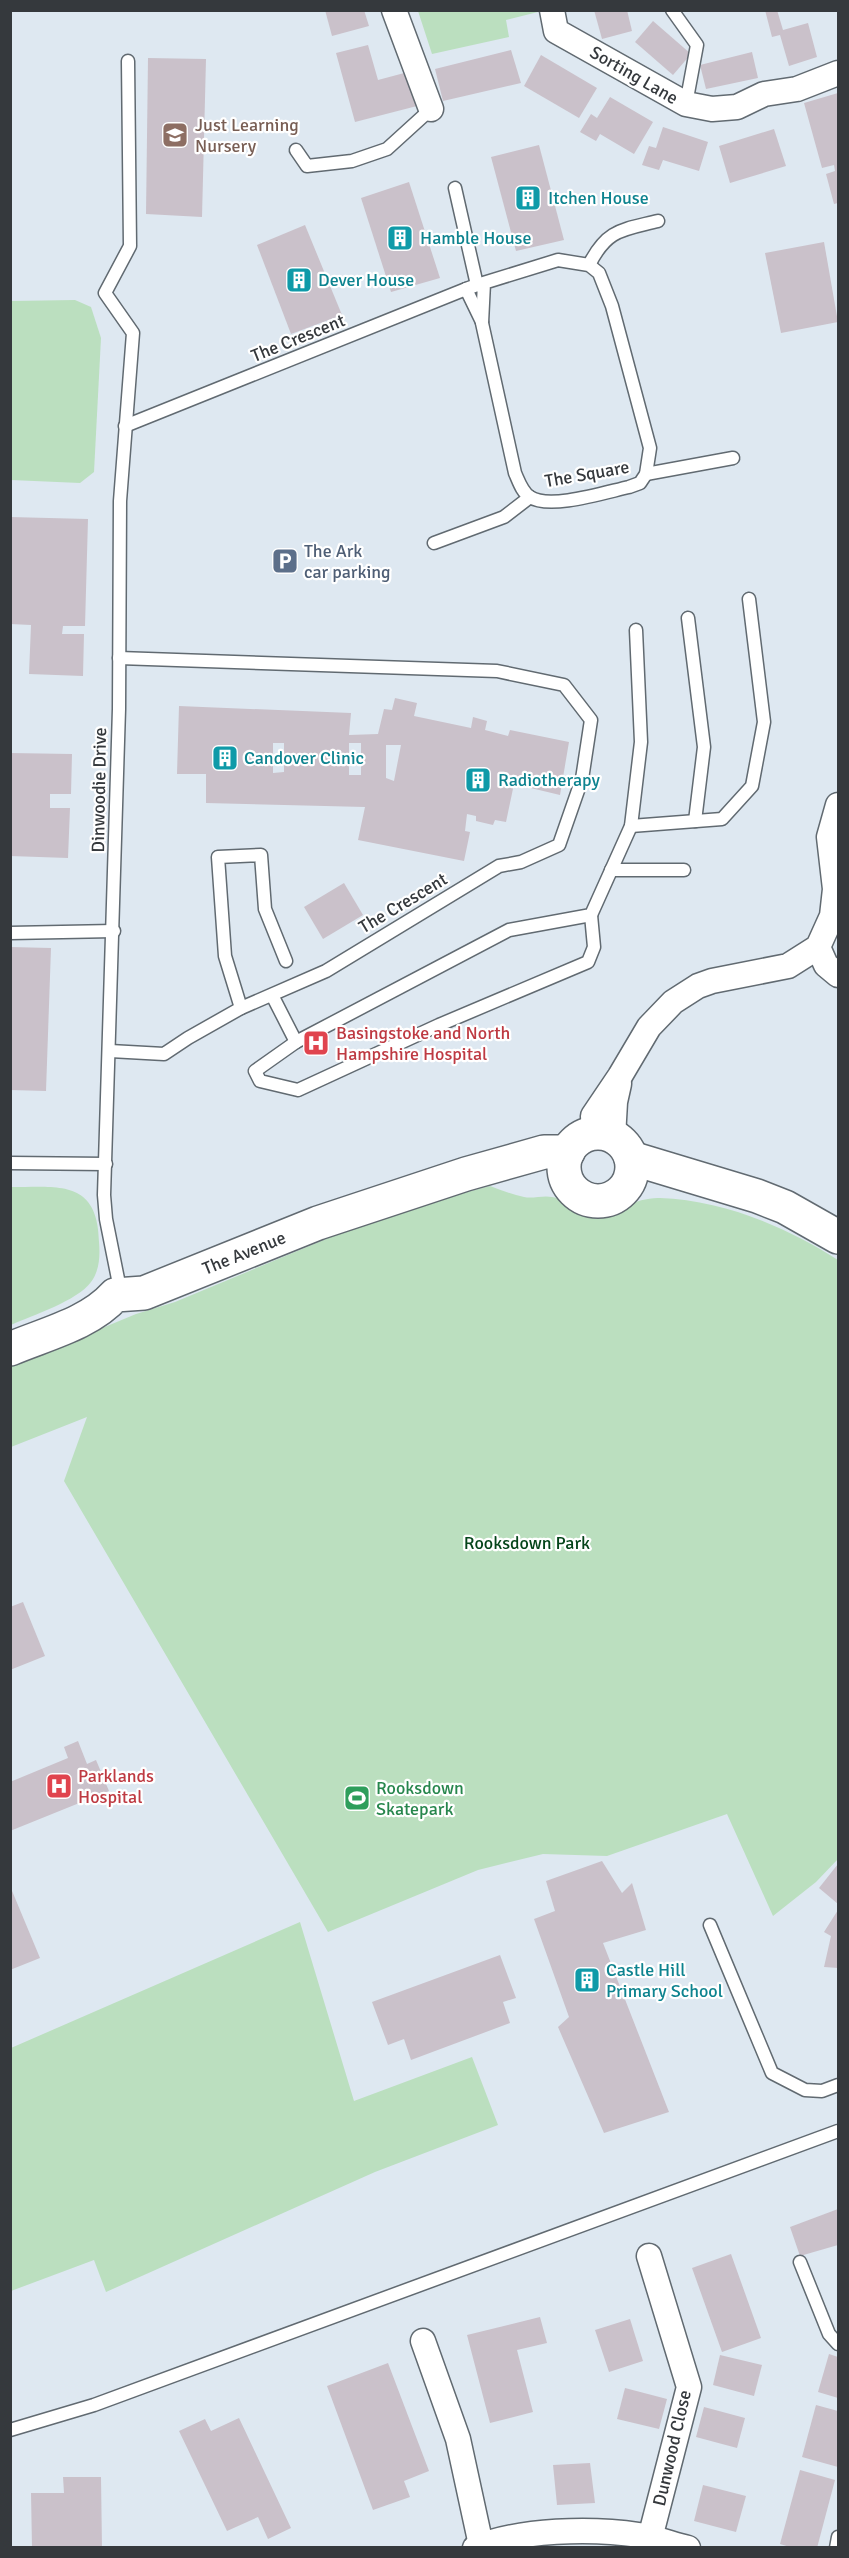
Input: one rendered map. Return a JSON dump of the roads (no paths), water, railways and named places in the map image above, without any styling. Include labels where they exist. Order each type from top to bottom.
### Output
[{"type":"street","points":[[394,10],[431,109]]},
{"type":"street","name":"Sorting Lane","points":[[552,10],[556,31],[686,104],[712,109],[737,107],[764,94],[797,89],[838,73]]},
{"type":"street","points":[[600,1157],[593,1116],[649,1027],[665,1009],[683,994],[712,981],[777,970],[794,963],[818,947],[832,916],[835,889],[829,837],[838,806]]},
{"type":"street","points":[[818,947],[826,965],[838,975]]},
{"type":"street","name":"The Avenue","points":[[115,1295],[144,1293],[318,1223],[485,1169],[521,1168],[600,1157],[675,1178],[728,1186],[785,1207],[838,1237]]},
{"type":"street","points":[[10,1349],[83,1319],[103,1308],[115,1295]]},
{"type":"street","name":"Dunwood Close","points":[[649,2256],[689,2387],[650,2538]]},
{"type":"street","points":[[423,2341],[458,2439],[478,2546],[515,2537],[564,2531],[640,2535],[688,2547]]},
{"type":"lane","points":[[672,10],[697,45],[686,104]]},
{"type":"lane","name":"Dinwoodie Drive","points":[[115,1295],[119,1284],[106,1220],[104,1195],[114,931],[120,501],[133,333],[105,293],[130,246],[128,62]]},
{"type":"lane","points":[[296,150],[307,166],[352,161],[387,149],[431,109]]},
{"type":"lane","points":[[455,188],[482,323]]},
{"type":"lane","points":[[476,286],[558,260],[589,265],[607,237],[620,231],[658,221]]},
{"type":"lane","name":"The Square","points":[[476,286],[515,473],[521,489],[530,497],[543,502],[562,500],[640,483],[646,474],[650,448],[612,306],[599,273],[589,265]]},
{"type":"lane","name":"The Crescent","points":[[125,426],[476,286]]},
{"type":"lane","points":[[646,474],[733,458]]},
{"type":"lane","points":[[434,543],[483,527],[504,517],[530,497]]},
{"type":"lane","points":[[631,826],[723,819],[752,786],[764,722],[749,599]]},
{"type":"lane","points":[[688,618],[704,747],[695,821]]},
{"type":"lane","points":[[591,915],[509,930],[296,1042],[255,1071],[260,1081],[298,1090],[439,1025],[588,962],[594,947],[591,915],[631,826],[641,742],[636,630]]},
{"type":"lane","name":"The Crescent","points":[[110,1051],[164,1054],[241,1008],[326,971],[499,866],[521,862],[559,845],[582,779],[591,720],[564,685],[497,671],[119,658]]},
{"type":"lane","points":[[241,1008],[225,956],[218,857],[261,855],[265,909],[286,961]]},
{"type":"lane","points":[[611,870],[684,870]]},
{"type":"lane","points":[[10,933],[114,931]]},
{"type":"lane","points":[[272,995],[296,1042]]},
{"type":"lane","points":[[10,1163],[106,1164]]},
{"type":"lane","points":[[710,1925],[772,2073],[805,2090],[822,2091],[838,2085]]},
{"type":"lane","points":[[10,2430],[94,2405],[838,2131]]},
{"type":"lane","points":[[800,2262],[829,2334],[838,2344]]},
{"type":"lane","points":[[836,2547],[838,2537]]},
{"type":"place","name":"Just Learning Nursery","points":[[175,135]]},
{"type":"place","name":"Itchen House","points":[[528,198]]},
{"type":"place","name":"Hamble House","points":[[400,238]]},
{"type":"place","name":"Dever House","points":[[299,280]]},
{"type":"place","name":"The Ark car parking","points":[[285,561]]},
{"type":"place","name":"Candover Clinic","points":[[225,758]]},
{"type":"place","name":"Radiotherapy","points":[[478,780]]},
{"type":"place","name":"Basingstoke and North Hampshire Hospital","points":[[316,1043]]},
{"type":"place","name":"Parklands Hospital","points":[[59,1786]]},
{"type":"place","name":"Rooksdown Skatepark","points":[[357,1798]]},
{"type":"place","name":"Castle Hill Primary School","points":[[587,1980]]},
{"type":"park label","name":"Rooksdown Park","points":[[527,1543]]}]
